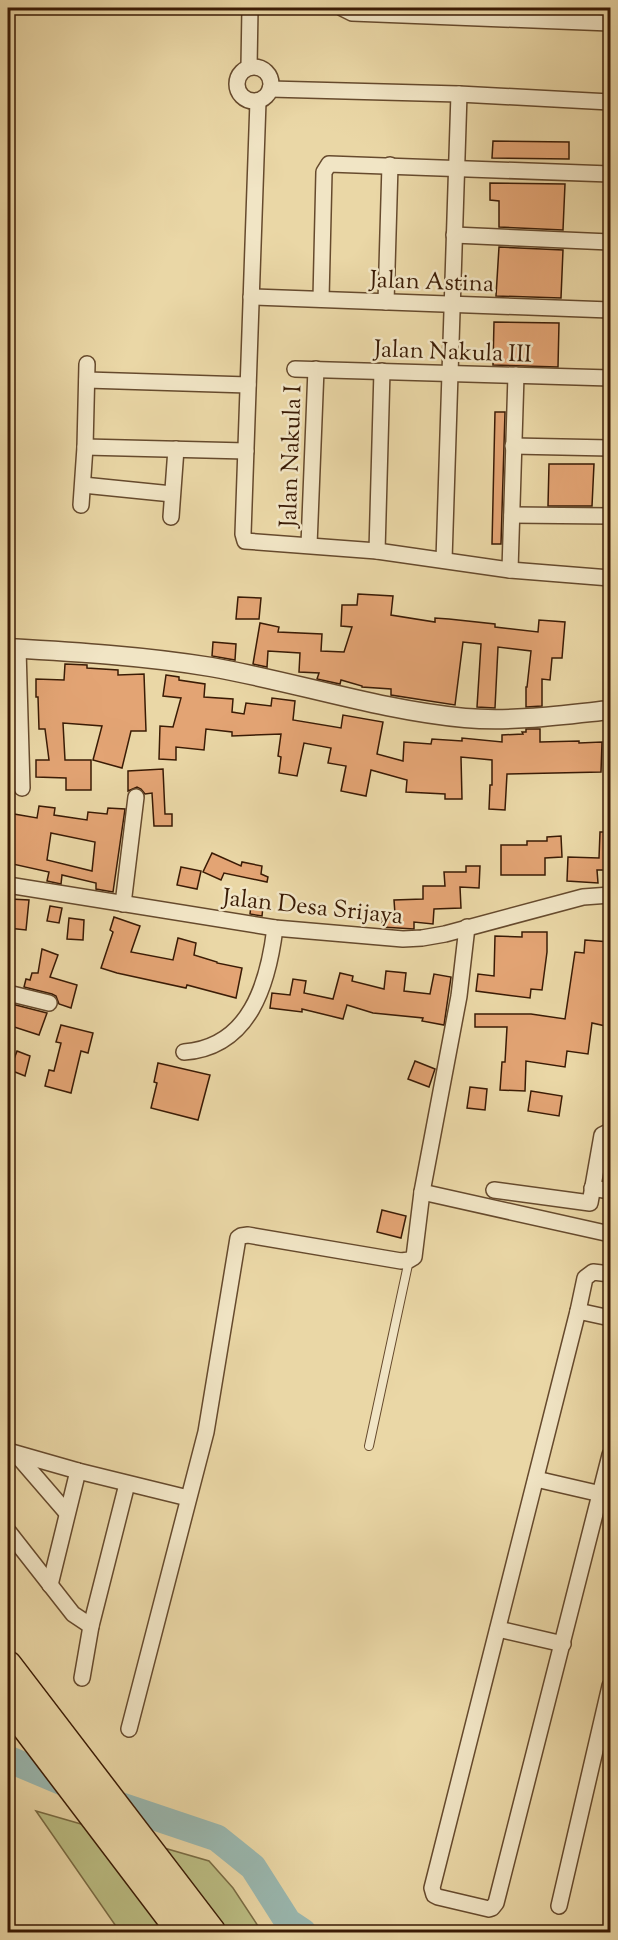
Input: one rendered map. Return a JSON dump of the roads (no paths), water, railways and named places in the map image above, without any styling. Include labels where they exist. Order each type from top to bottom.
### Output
[{"type":"highway","points":[[8,1665],[212,1932]]},
{"type":"highway","points":[[8,1704],[181,1932]]},
{"type":"highway","points":[[154,1899],[176,1932]]},
{"type":"street","points":[[249,67],[250,8]]},
{"type":"street","points":[[342,8],[352,13],[472,12],[610,23]]},
{"type":"street","points":[[249,67],[266,72],[271,83],[263,99],[258,101],[246,100],[238,92],[239,74],[249,67]]},
{"type":"street","points":[[270,89],[459,94],[610,102]]},
{"type":"street","points":[[444,560],[459,94]]},
{"type":"street","points":[[258,101],[243,534],[245,541],[377,551],[510,570],[610,578]]},
{"type":"street","points":[[321,299],[325,169],[329,165],[390,165],[610,174]]},
{"type":"street","points":[[386,302],[390,165]]},
{"type":"street","points":[[454,235],[610,242]]},
{"type":"street","name":"Jalan Astina","points":[[251,297],[610,310]]},
{"type":"street","name":"Jalan Nakula III","points":[[295,369],[610,378]]},
{"type":"street","name":"Jalan Nakula I","points":[[309,545],[316,369]]},
{"type":"street","points":[[377,551],[382,371]]},
{"type":"street","points":[[81,506],[87,372],[248,385]]},
{"type":"street","points":[[510,570],[516,375]]},
{"type":"street","points":[[513,446],[610,448]]},
{"type":"street","points":[[85,447],[246,451]]},
{"type":"street","points":[[171,517],[176,449]]},
{"type":"street","points":[[83,484],[172,494]]},
{"type":"street","points":[[512,515],[610,516]]},
{"type":"street","points":[[22,788],[13,648],[157,659],[214,668],[384,705],[466,718],[534,717],[610,710]]},
{"type":"street","points":[[123,904],[136,797]]},
{"type":"street","name":"Jalan Desa Srijaya","points":[[8,885],[274,928],[403,939],[422,938],[583,897],[610,895]]},
{"type":"street","points":[[129,1729],[206,1432],[238,1238],[248,1235],[401,1261],[414,1257],[422,1192],[459,996],[467,927]]},
{"type":"street","points":[[184,1052],[209,1048],[220,1043],[244,1019],[255,1002],[269,968],[274,928]]},
{"type":"street","points":[[8,993],[49,1003]]},
{"type":"street","points":[[494,1190],[590,1203],[602,1135],[610,1131]]},
{"type":"street","points":[[592,1188],[610,1191]]},
{"type":"street","points":[[422,1192],[610,1234]]},
{"type":"street","points":[[610,1274],[598,1272],[585,1278],[432,1888],[434,1895],[438,1897],[489,1909],[496,1903],[610,1455]]},
{"type":"street","points":[[578,1311],[610,1318]]},
{"type":"street","points":[[12,1453],[188,1498]]},
{"type":"street","points":[[12,1453],[67,1513]]},
{"type":"street","points":[[50,1585],[78,1471]]},
{"type":"street","points":[[536,1479],[601,1494]]},
{"type":"street","points":[[82,1678],[91,1626],[127,1484]]},
{"type":"street","points":[[8,1531],[73,1614],[91,1626]]},
{"type":"street","points":[[498,1629],[563,1644]]},
{"type":"street","points":[[559,1906],[610,1686]]},
{"type":"lane","points":[[369,1446],[409,1260]]},
{"type":"waterway","points":[[8,1759],[110,1802],[217,1838],[253,1867],[288,1922],[303,1932]]}]
